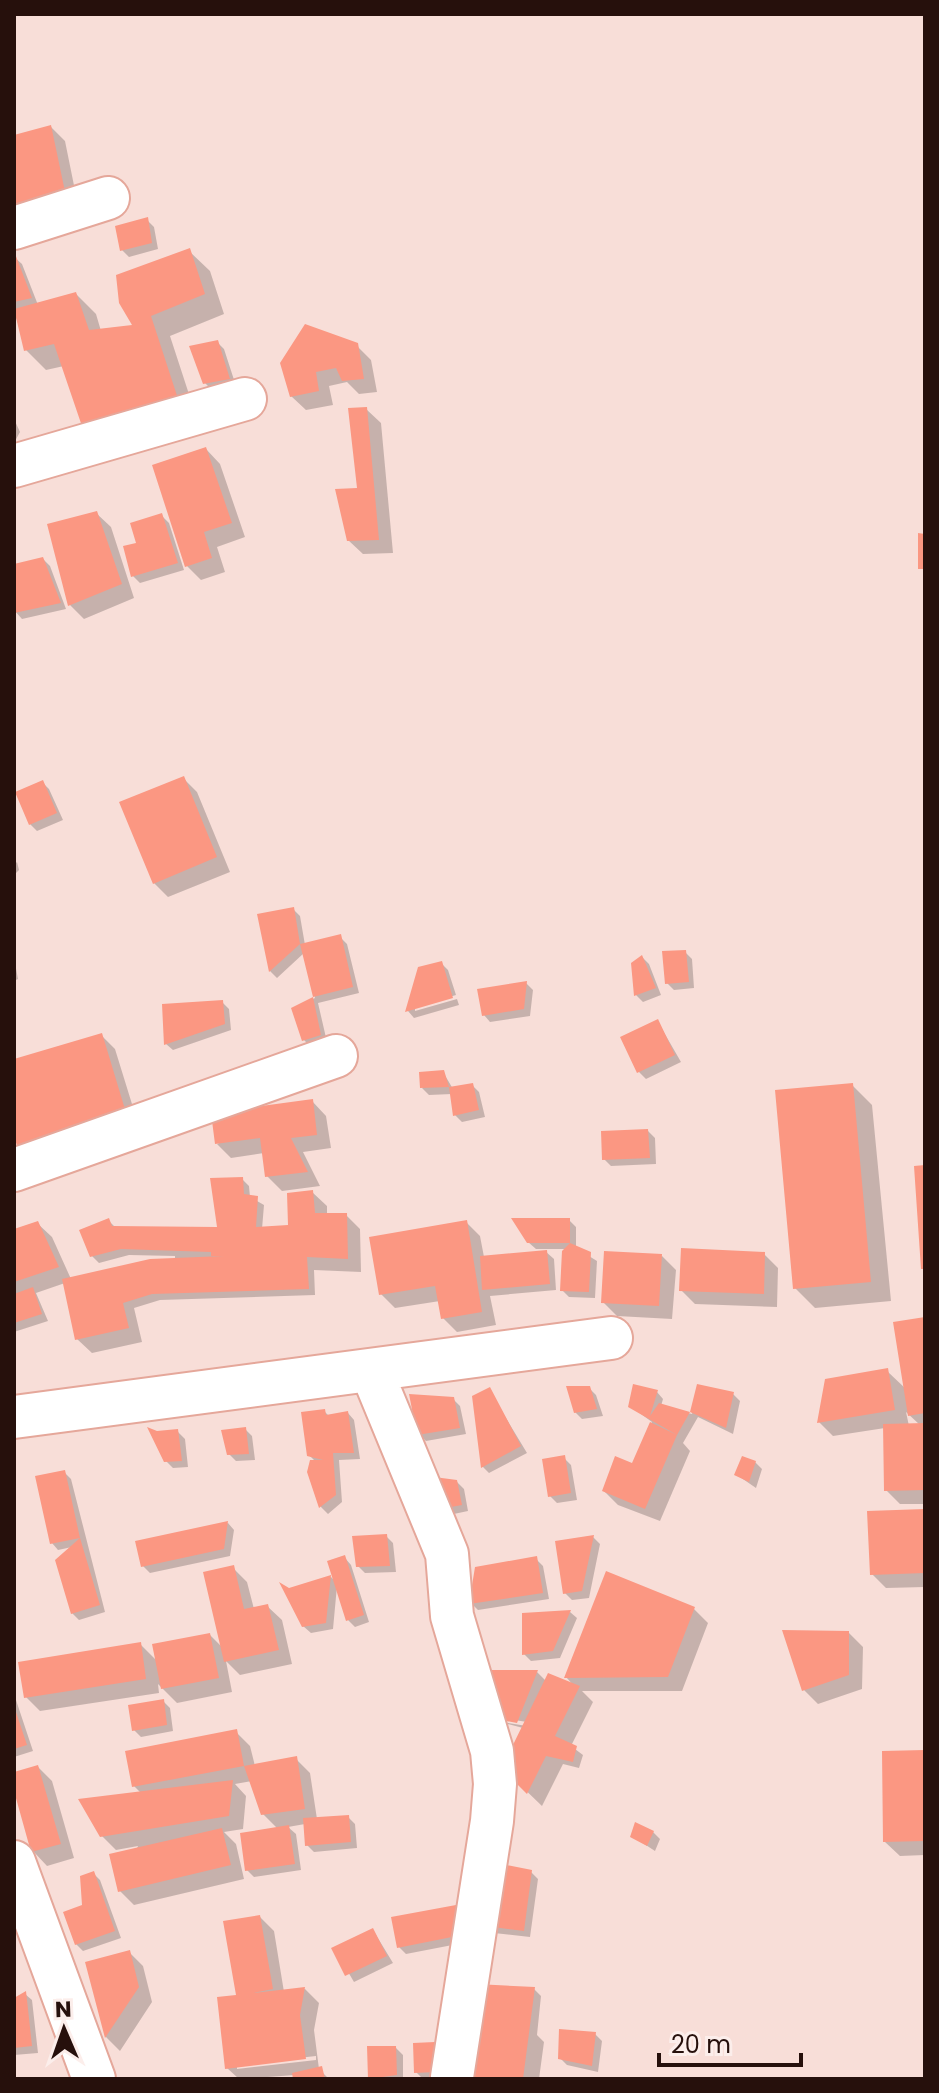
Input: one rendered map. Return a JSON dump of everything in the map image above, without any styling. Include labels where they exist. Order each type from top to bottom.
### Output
[{"type":"street","points":[[14,228],[108,198]]},
{"type":"street","points":[[14,466],[245,399]]},
{"type":"street","points":[[14,1170],[336,1056]]},
{"type":"street","points":[[14,1417],[611,1338]]},
{"type":"street","points":[[371,1370],[447,1554],[452,1616],[492,1751],[495,1784],[492,1821],[452,2077]]},
{"type":"street","points":[[14,1862],[94,2079]]},
{"type":"building","points":[[51,125],[68,206],[14,218],[14,135]]},
{"type":"building","points":[[148,217],[152,243],[120,251],[115,226]]},
{"type":"building","points":[[190,248],[205,294],[151,316],[182,411],[86,438],[54,344],[24,351],[14,309],[76,292],[89,330],[132,325],[119,303],[116,275]]},
{"type":"building","points":[[14,251],[32,298],[14,302]]},
{"type":"building","points":[[305,324],[358,343],[364,379],[342,381],[336,368],[316,372],[319,391],[290,397],[280,363]]},
{"type":"building","points":[[218,340],[230,379],[203,384],[189,346]]},
{"type":"building","points":[[367,407],[379,540],[347,541],[335,489],[357,488],[348,408]]},
{"type":"building","points":[[206,447],[232,523],[204,532],[212,558],[185,567],[152,465]]},
{"type":"building","points":[[97,511],[122,584],[68,606],[47,524]]},
{"type":"building","points":[[162,513],[178,563],[131,577],[123,546],[136,543],[130,523]]},
{"type":"building","points":[[918,533],[925,534],[925,569],[918,569]]},
{"type":"building","points":[[43,557],[61,603],[14,613],[14,564]]},
{"type":"building","points":[[184,776],[217,857],[153,884],[119,802]]},
{"type":"building","points":[[43,780],[57,813],[29,825],[15,792]]},
{"type":"building","points":[[294,907],[300,944],[269,972],[257,914]]},
{"type":"building","points":[[341,934],[353,987],[313,997],[300,944]]},
{"type":"building","points":[[686,950],[689,982],[665,984],[662,951]]},
{"type":"building","points":[[642,955],[656,988],[634,996],[631,963]]},
{"type":"building","points":[[442,961],[453,998],[405,1012],[418,967]]},
{"type":"building","points":[[527,981],[524,1009],[482,1016],[477,989]]},
{"type":"building","points":[[313,997],[321,1035],[302,1041],[291,1008]]},
{"type":"building","points":[[223,1000],[225,1024],[164,1045],[162,1004]]},
{"type":"building","points":[[658,1019],[675,1055],[637,1073],[620,1037]]},
{"type":"building","points":[[102,1033],[127,1116],[18,1149],[14,1136],[14,1059]]},
{"type":"building","points":[[444,1070],[449,1087],[420,1088],[419,1072]]},
{"type":"building","points":[[473,1083],[479,1110],[453,1116],[449,1087]]},
{"type":"building","points":[[853,1083],[871,1282],[793,1289],[775,1090]]},
{"type":"building","points":[[313,1099],[317,1135],[291,1138],[308,1172],[265,1177],[260,1138],[215,1144],[211,1113]]},
{"type":"building","points":[[648,1129],[650,1158],[602,1160],[601,1131]]},
{"type":"building","points":[[925,1165],[925,1269],[921,1269],[914,1166]]},
{"type":"building","points":[[243,1177],[244,1194],[258,1196],[256,1227],[288,1225],[287,1193],[313,1190],[315,1213],[347,1213],[348,1259],[307,1257],[309,1289],[152,1294],[123,1303],[129,1328],[75,1340],[62,1279],[150,1259],[224,1256],[211,1256],[211,1252],[121,1249],[90,1257],[79,1230],[109,1218],[112,1226],[217,1227],[210,1178]]},
{"type":"building","points":[[511,1218],[570,1218],[570,1243],[527,1243]]},
{"type":"building","points":[[467,1220],[482,1312],[441,1319],[435,1286],[379,1295],[369,1237]]},
{"type":"building","points":[[38,1221],[59,1267],[14,1282],[14,1229]]},
{"type":"building","points":[[570,1243],[591,1252],[589,1292],[560,1291],[562,1251]]},
{"type":"building","points":[[681,1248],[765,1252],[764,1294],[679,1291]]},
{"type":"building","points":[[547,1250],[550,1284],[482,1290],[480,1256]]},
{"type":"building","points":[[604,1251],[662,1254],[659,1306],[601,1303]]},
{"type":"building","points":[[33,1287],[42,1314],[14,1323],[14,1294]]},
{"type":"building","points":[[925,1317],[925,1413],[908,1416],[893,1322]]},
{"type":"building","points":[[888,1368],[895,1410],[817,1423],[825,1379]]},
{"type":"building","points":[[633,1384],[658,1390],[650,1416],[659,1403],[690,1412],[677,1435],[628,1407]]},
{"type":"building","points":[[697,1384],[734,1392],[726,1428],[690,1412]]},
{"type":"building","points":[[566,1386],[590,1386],[597,1409],[574,1413]]},
{"type":"building","points":[[490,1387],[521,1446],[481,1468],[472,1396]]},
{"type":"building","points":[[409,1394],[454,1397],[460,1428],[417,1435]]},
{"type":"building","points":[[325,1409],[326,1415],[348,1411],[354,1453],[333,1453],[336,1495],[319,1508],[307,1472],[310,1460],[323,1460],[307,1456],[301,1412]]},
{"type":"building","points":[[650,1422],[677,1435],[645,1509],[602,1491],[615,1456],[632,1463]]},
{"type":"building","points":[[925,1423],[925,1490],[884,1491],[883,1424]]},
{"type":"building","points":[[147,1427],[157,1431],[178,1429],[182,1461],[164,1462]]},
{"type":"building","points":[[246,1427],[249,1454],[227,1455],[221,1430]]},
{"type":"building","points":[[565,1455],[571,1493],[548,1497],[542,1459]]},
{"type":"building","points":[[742,1456],[756,1461],[749,1482],[734,1475]]},
{"type":"building","points":[[65,1470],[80,1538],[50,1544],[35,1476]]},
{"type":"building","points":[[434,1477],[457,1480],[462,1505],[440,1509]]},
{"type":"building","points":[[925,1509],[925,1573],[870,1575],[867,1511]]},
{"type":"building","points":[[228,1521],[224,1549],[141,1567],[135,1541]]},
{"type":"building","points":[[387,1534],[390,1566],[356,1567],[352,1536]]},
{"type":"building","points":[[594,1535],[582,1591],[563,1594],[555,1541]]},
{"type":"building","points":[[80,1538],[100,1605],[71,1614],[55,1560]]},
{"type":"building","points":[[345,1555],[364,1615],[346,1621],[327,1561]]},
{"type":"building","points":[[537,1556],[543,1593],[469,1604],[475,1567]]},
{"type":"building","points":[[234,1565],[244,1609],[268,1604],[279,1650],[224,1662],[203,1572]]},
{"type":"building","points":[[606,1571],[695,1607],[668,1677],[564,1678]]},
{"type":"building","points":[[331,1575],[326,1623],[302,1627],[279,1582],[289,1588]]},
{"type":"building","points":[[571,1610],[553,1651],[522,1655],[522,1613]]},
{"type":"building","points":[[782,1630],[849,1631],[849,1675],[802,1691]]},
{"type":"building","points":[[210,1633],[219,1678],[161,1689],[152,1644]]},
{"type":"building","points":[[141,1642],[146,1679],[24,1698],[18,1662]]},
{"type":"building","points":[[478,1670],[538,1670],[517,1723],[490,1718]]},
{"type":"building","points":[[548,1673],[580,1686],[555,1736],[577,1746],[573,1762],[546,1756],[527,1794],[513,1780],[511,1749]]},
{"type":"building","points":[[164,1699],[167,1725],[132,1731],[128,1705]]},
{"type":"building","points":[[14,1706],[27,1745],[14,1749]]},
{"type":"building","points":[[237,1729],[244,1766],[132,1787],[125,1751]]},
{"type":"building","points":[[925,1750],[925,1841],[883,1842],[882,1751]]},
{"type":"building","points":[[297,1756],[305,1809],[261,1815],[244,1766]]},
{"type":"building","points":[[38,1765],[61,1844],[31,1852],[14,1791],[14,1772]]},
{"type":"building","points":[[233,1780],[229,1816],[100,1837],[78,1799]]},
{"type":"building","points":[[349,1815],[351,1842],[305,1846],[303,1818]]},
{"type":"building","points":[[635,1822],[654,1831],[647,1846],[630,1837]]},
{"type":"building","points":[[289,1825],[295,1864],[245,1871],[240,1833]]},
{"type":"building","points":[[222,1828],[231,1865],[118,1892],[109,1854]]},
{"type":"building","points":[[496,1863],[532,1870],[524,1931],[485,1926]]},
{"type":"building","points":[[94,1871],[115,1931],[75,1945],[63,1912],[82,1905],[80,1876]]},
{"type":"building","points":[[456,1905],[462,1935],[397,1948],[391,1917]]},
{"type":"building","points":[[260,1915],[273,1989],[253,1993],[305,1987],[300,2015],[306,2059],[225,2069],[217,1997],[236,1995],[223,1921]]},
{"type":"building","points":[[373,1928],[387,1956],[345,1976],[331,1948]]},
{"type":"building","points":[[130,1950],[139,1987],[105,2038],[85,1962]]},
{"type":"building","points":[[476,1984],[535,1987],[523,2079],[464,2079]]},
{"type":"building","points":[[26,1991],[32,2046],[14,2048],[14,1998]]},
{"type":"building","points":[[559,2029],[596,2032],[592,2066],[558,2059]]},
{"type":"building","points":[[435,2042],[436,2072],[414,2073],[413,2043]]},
{"type":"building","points":[[367,2046],[396,2046],[397,2075],[368,2079]]},
{"type":"building","points":[[322,2066],[325,2079],[293,2079],[292,2073]]}]
